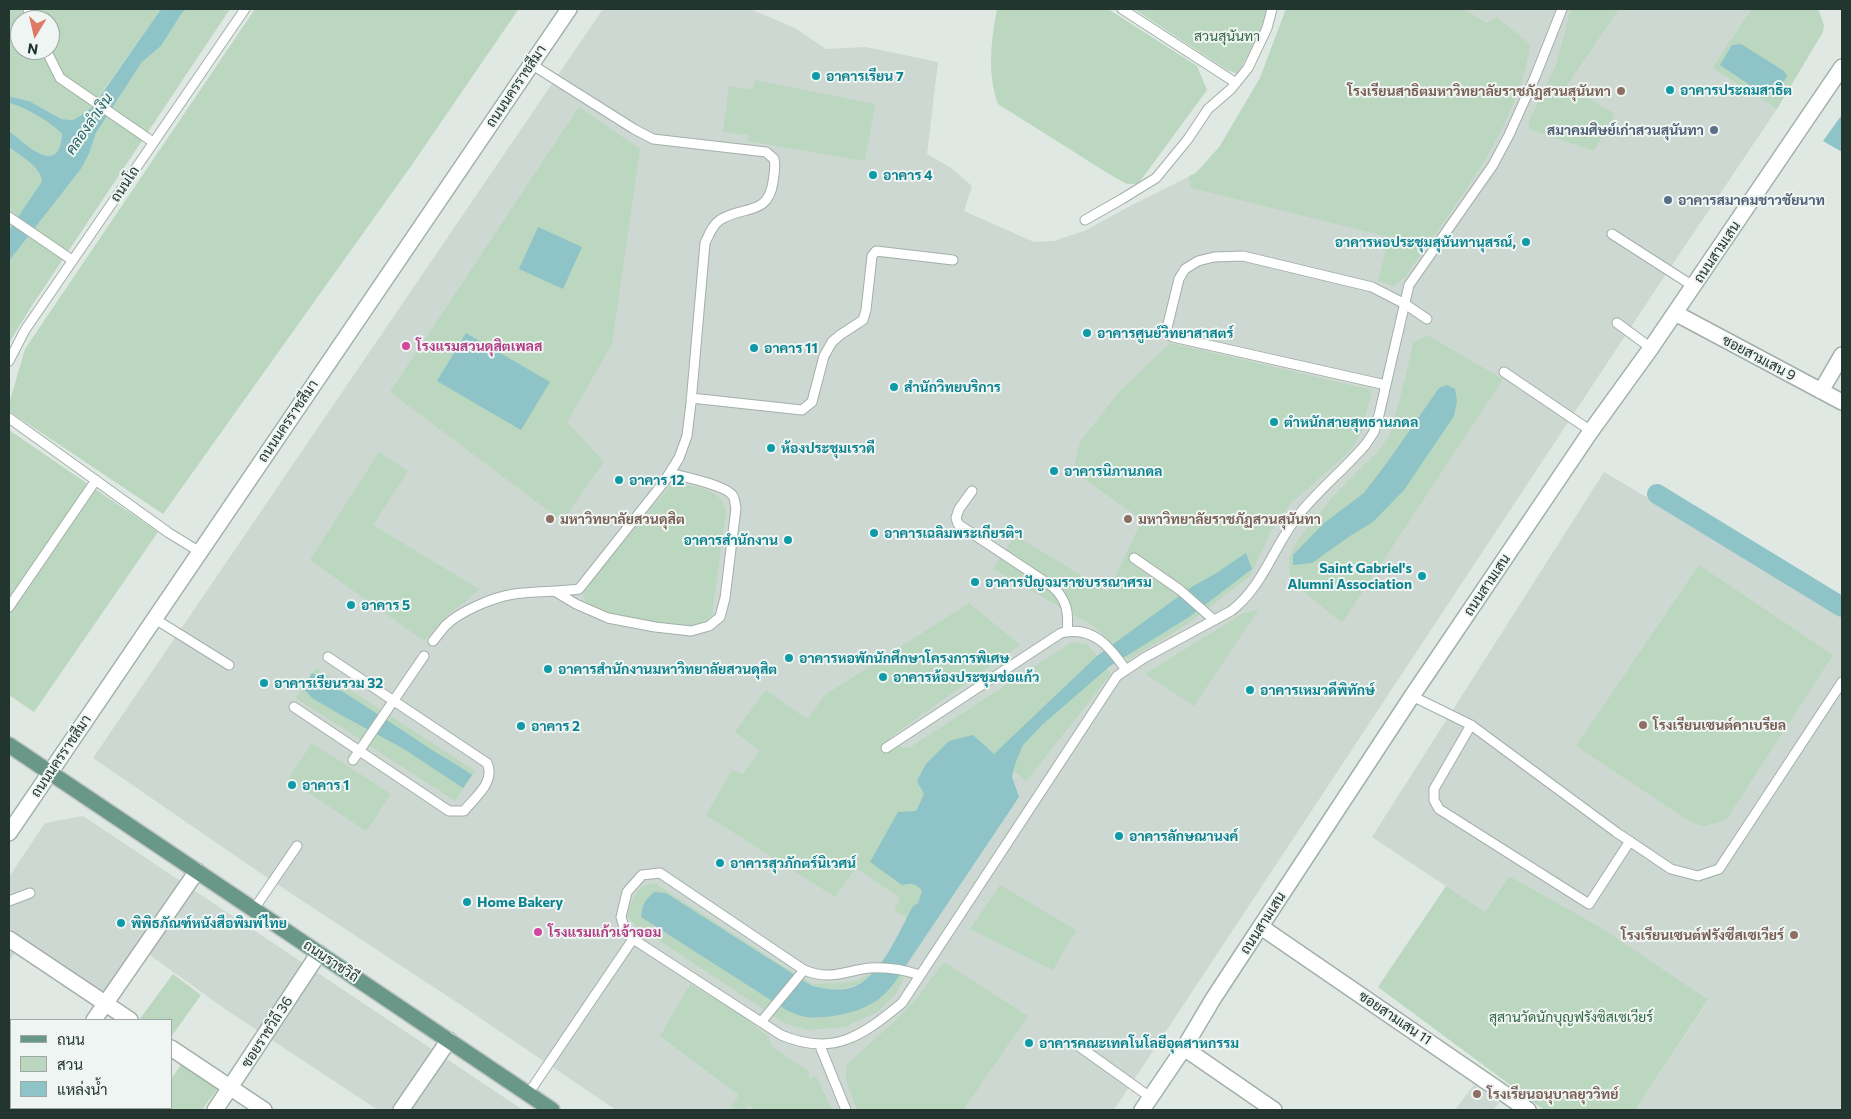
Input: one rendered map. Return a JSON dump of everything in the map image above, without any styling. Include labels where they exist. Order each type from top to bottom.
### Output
[{"type":"main road","name":"ถนนนครราชสีมา","points":[[9,834],[569,9]]},
{"type":"main road","name":"ถนนสามเสน","points":[[1146,1104],[1412,696],[1591,431],[1651,348],[1842,67]]},
{"type":"main road","name":"ซอยสามเสน 9","points":[[1675,313],[1842,402]]},
{"type":"main road","points":[[1821,391],[1842,355]]},
{"type":"main road","name":"ถนนราชวิถี","points":[[9,745],[552,1110]]},
{"type":"main road","points":[[95,1019],[196,871]]},
{"type":"main road","name":"ซอยสามเสน 11","points":[[1261,927],[1528,1110]]},
{"type":"main road","points":[[9,939],[128,1019]]},
{"type":"main road","name":"ซอยราชวิถี 36","points":[[215,1110],[319,953]]},
{"type":"main road","points":[[401,1110],[448,1040]]},
{"type":"main road","points":[[1184,1048],[1274,1110]]},
{"type":"main road","points":[[172,1049],[264,1110]]},
{"type":"main road","points":[[33,1109],[38,1110]]},
{"type":"lane","name":"ถนนโถ","points":[[9,361],[25,330],[245,9]]},
{"type":"lane","points":[[1122,9],[1236,83]]},
{"type":"lane","points":[[1085,220],[1156,178],[1188,139],[1208,109],[1236,83],[1248,68],[1267,28],[1272,9]]},
{"type":"lane","points":[[920,975],[907,970],[870,968],[834,975],[817,976],[802,973],[660,873],[642,875],[627,892],[621,917],[625,931],[633,939],[781,1035],[796,1041],[820,1046],[842,1041],[862,1033],[878,1023],[902,1003],[1105,693],[1124,667],[1144,658],[1244,602],[1281,540],[1299,515],[1366,444],[1374,432],[1409,285],[1493,165],[1509,135],[1535,77],[1562,9]]},
{"type":"lane","points":[[51,60],[60,78],[73,89],[153,142]]},
{"type":"lane","points":[[433,641],[445,626],[460,615],[486,602],[512,594],[579,589],[670,473],[679,458],[687,436],[705,243],[710,230],[718,221],[733,213],[755,209],[768,199],[773,180],[774,159],[766,152],[653,138],[634,129],[531,64]]},
{"type":"lane","points":[[9,217],[72,260]]},
{"type":"lane","points":[[1612,234],[1693,286]]},
{"type":"lane","points":[[691,398],[802,410],[812,402],[824,356],[832,342],[863,320],[866,310],[872,256],[876,251],[953,260]]},
{"type":"lane","points":[[1386,385],[1173,337],[1167,334],[1179,279],[1185,269],[1198,261],[1214,256],[1243,256],[1372,287],[1405,304],[1427,319]]},
{"type":"lane","points":[[1618,322],[1651,348]]},
{"type":"lane","points":[[1504,372],[1591,431]]},
{"type":"lane","points":[[9,418],[169,533],[200,552]]},
{"type":"lane","points":[[556,592],[592,613],[655,627],[691,631],[710,626],[720,617],[725,598],[736,508],[733,496],[728,491],[709,483],[670,473]]},
{"type":"lane","points":[[9,607],[96,480]]},
{"type":"lane","points":[[972,491],[959,509],[956,518],[958,524],[1052,587],[1062,596],[1068,618],[1066,632]]},
{"type":"lane","points":[[1134,558],[1180,590],[1214,620]]},
{"type":"lane","points":[[155,619],[229,665]]},
{"type":"lane","points":[[886,748],[1061,633],[1082,631],[1100,639],[1124,667]]},
{"type":"lane","points":[[353,760],[424,656]]},
{"type":"lane","points":[[294,707],[449,811],[464,811],[485,786],[490,777],[491,770],[487,763],[328,657]]},
{"type":"lane","points":[[1412,696],[1471,725],[1671,869],[1698,876],[1719,869],[1842,682]]},
{"type":"lane","points":[[1471,725],[1434,789],[1434,800],[1439,809],[1589,904],[1630,841]]},
{"type":"lane","points":[[254,909],[296,846]]},
{"type":"lane","points":[[9,901],[30,893]]},
{"type":"lane","points":[[528,1094],[633,939]]},
{"type":"lane","points":[[761,1022],[802,973]]},
{"type":"lane","points":[[820,1046],[846,1110]]},
{"type":"lane","points":[[1080,1047],[1146,1104]]},
{"type":"shaded area","points":[[603,9],[750,9],[795,28],[826,49],[866,47],[938,62],[927,154],[951,168],[972,186],[964,211],[1034,242],[1054,241],[1084,231],[1196,173],[1220,146],[1260,78],[1286,9],[1751,9],[1712,68],[1777,109],[1114,1110],[616,1110],[458,1003],[272,881],[93,758]]},
{"type":"shaded area","name":"โรงเรียนเซนต์คาเบรียล","points":[[1604,472],[1842,613],[1842,1110],[1635,1110],[1708,1001],[1509,876],[1485,912],[1372,837]]},
{"type":"shaded area","points":[[83,816],[523,1110],[378,1110],[225,1009],[140,948],[97,1005],[16,952],[9,961],[9,877],[45,823]]},
{"type":"shaded area","name":"โรงเรียนอนุบาลยุววิทย์","points":[[1474,1085],[1499,1103],[1493,1110],[1455,1110]]},
{"type":"green space","points":[[9,9],[161,9],[91,108],[80,116],[73,120],[63,119],[29,101],[9,96]]},
{"type":"green space","points":[[186,9],[230,9],[31,307],[9,343],[9,261],[81,169],[89,154],[96,133],[142,62],[161,46]]},
{"type":"green space","points":[[255,9],[518,10],[411,166],[163,514],[9,411],[9,404],[25,349]]},
{"type":"green space","points":[[997,9],[1108,9],[1197,66],[1207,90],[1138,184],[1127,184],[998,104],[991,69],[993,33]]},
{"type":"green space","name":"สวนสุนันทา","points":[[1134,9],[1267,9],[1260,32],[1238,74],[1227,70]]},
{"type":"green space","points":[[1286,9],[1464,9],[1486,23],[1496,17],[1530,44],[1523,75],[1512,106],[1498,136],[1463,195],[1406,276],[1394,286],[1378,281],[1389,237],[1191,188],[1189,176],[1196,173],[1220,146],[1260,78]]},
{"type":"green space","points":[[1571,9],[1619,9],[1567,85],[1615,114],[1594,151],[1531,130],[1528,123],[1556,65]]},
{"type":"green space","points":[[1751,9],[1818,9],[1824,25],[1823,32],[1777,109],[1712,68]]},
{"type":"green space","points":[[755,80],[875,104],[865,161],[747,141],[748,135],[723,132],[729,86],[753,90]]},
{"type":"green space","points":[[9,103],[37,115],[62,134],[60,147],[55,154],[48,156],[41,154],[9,131]]},
{"type":"green space","points":[[579,107],[640,149],[612,344],[567,422],[604,462],[562,521],[390,392]]},
{"type":"green space","points":[[9,147],[34,166],[42,181],[9,230]]},
{"type":"green space","points":[[1427,335],[1503,379],[1342,623],[1290,580],[1289,558],[1297,541],[1335,494],[1381,448],[1390,434],[1413,343]]},
{"type":"green space","points":[[1170,343],[1372,390],[1362,431],[1350,451],[1290,504],[1271,531],[1250,576],[1186,625],[1128,660],[1095,627],[993,569],[1015,535],[1108,592],[1142,520],[1073,471],[1080,442],[1118,393]]},
{"type":"green space","points":[[9,430],[158,532],[34,712],[9,695]]},
{"type":"green space","points":[[379,452],[408,471],[373,525],[479,589],[447,615],[424,641],[310,560]]},
{"type":"green space","points":[[678,483],[701,488],[715,494],[724,504],[726,512],[712,615],[701,623],[692,626],[673,625],[605,613],[589,607],[583,596],[585,588],[671,485]]},
{"type":"green space","points":[[1699,565],[1833,655],[1726,820],[1704,826],[1692,823],[1576,746]]},
{"type":"green space","points":[[969,603],[1020,645],[889,738],[902,747],[909,748],[1072,642],[1087,644],[1111,674],[1026,781],[994,754],[924,794],[915,812],[907,884],[919,886],[922,891],[918,902],[907,918],[894,910],[900,898],[856,868],[835,897],[706,815],[732,770],[743,774],[760,751],[735,732],[766,690],[807,719],[825,695]]},
{"type":"green space","points":[[1259,609],[1194,706],[1145,674],[1242,614]]},
{"type":"green space","points":[[316,668],[475,771],[455,801],[296,698]]},
{"type":"green space","points":[[312,743],[391,794],[366,831],[288,779]]},
{"type":"green space","name":"สุสานวัดนักบุญฟรังซิสเซเวียร์","points":[[1509,876],[1605,930],[1708,1000],[1635,1110],[1544,1110],[1378,987],[1446,886],[1485,912]]},
{"type":"green space","points":[[655,883],[813,984],[858,980],[875,971],[868,978],[854,986],[838,989],[812,987],[666,893],[819,1017],[845,1013],[866,1006],[883,994],[900,974],[904,978],[895,995],[879,1011],[845,1027],[808,1030],[784,1023],[634,924],[628,916],[633,899],[639,890]]},
{"type":"green space","points":[[1000,885],[1076,930],[1053,970],[970,929]]},
{"type":"green space","points":[[944,962],[1028,1016],[963,1110],[857,1110],[846,1079],[846,1065],[896,1020],[917,998]]},
{"type":"green space","points":[[173,974],[201,995],[172,1036],[172,1019],[140,1019]]},
{"type":"green space","points":[[690,984],[740,1014],[770,1038],[771,1046],[808,1071],[810,1079],[816,1076],[832,1110],[755,1110],[748,1105],[745,1110],[738,1110],[731,1106],[739,1095],[660,1036]]},
{"type":"green space","points":[[182,1063],[218,1088],[202,1110],[155,1109],[172,1109],[172,1078]]},
{"type":"water","name":"คลองลำเงิน","points":[[161,9],[186,9],[161,46],[142,62],[96,133],[89,154],[81,169],[9,261],[9,230],[42,181],[34,166],[9,147],[9,131],[32,149],[48,156],[55,154],[60,147],[62,134],[37,115],[9,103],[9,96],[29,101],[62,119],[73,120],[80,116],[91,108]]},
{"type":"water","points":[[1741,44],[1784,71],[1787,76],[1775,97],[1765,91],[1760,92],[1720,65],[1732,45]]},
{"type":"water","points":[[1842,117],[1842,152],[1823,141]]},
{"type":"water","points":[[538,227],[582,247],[563,289],[519,269]]},
{"type":"water","points":[[466,333],[550,382],[521,430],[437,381]]},
{"type":"water","points":[[1447,385],[1455,389],[1457,401],[1454,416],[1404,490],[1373,522],[1312,563],[1293,565],[1293,555],[1324,523],[1364,493],[1439,388]]},
{"type":"water","points":[[1246,553],[1252,569],[1189,617],[1110,666],[1042,725],[1023,745],[1012,777],[1019,797],[895,982],[881,997],[871,1004],[844,1014],[824,1017],[806,1017],[788,1011],[641,917],[646,900],[654,892],[666,893],[812,986],[840,989],[850,988],[861,983],[871,975],[888,953],[913,906],[918,903],[922,891],[914,885],[902,885],[870,862],[898,812],[916,811],[924,794],[917,781],[926,764],[949,741],[973,735],[994,754],[1097,656],[1193,586]]},
{"type":"water","points":[[312,673],[472,775],[463,788],[404,749],[312,698],[303,688]]},
{"type":"waterway","points":[[1657,494],[1842,607]]},
{"type":"place","name":"อาคารเรียน 7","points":[[816,76]]},
{"type":"place","name":"อาคารประถมสาธิต","points":[[1670,90]]},
{"type":"place","name":"โรงเรียนสาธิตมหาวิทยาลัยราชภัฏสวนสุนันทา","points":[[1621,91]]},
{"type":"place","name":"สมาคมศิษย์เก่าสวนสุนันทา","points":[[1714,130]]},
{"type":"place","name":"อาคาร 4","points":[[873,175]]},
{"type":"place","name":"อาคารสมาคมชาวชัยนาท","points":[[1668,200]]},
{"type":"place","name":"อาคารหอประชุมสุนันทานุสรณ์,","points":[[1526,242]]},
{"type":"place","name":"อาคารศูนย์วิทยาสาสตร์","points":[[1087,333]]},
{"type":"place","name":"โรงแรมสวนดุสิตเพลส","points":[[406,346]]},
{"type":"place","name":"อาคาร 11","points":[[754,348]]},
{"type":"place","name":"สำนักวิทยบริการ","points":[[894,387]]},
{"type":"place","name":"ตำหนักสายสุทธานภดล","points":[[1274,422]]},
{"type":"place","name":"ห้องประชุมเรวดี","points":[[771,448]]},
{"type":"place","name":"อาคารนิภานภดล","points":[[1054,471]]},
{"type":"place","name":"อาคาร 12","points":[[619,480]]},
{"type":"place","name":"มหาวิทยาลัยสวนดุสิต","points":[[550,519]]},
{"type":"place","name":"มหาวิทยาลัยราชภัฏสวนสุนันทา","points":[[1128,519]]},
{"type":"place","name":"อาคารเฉลิมพระเกียรติฯ","points":[[874,533]]},
{"type":"place","name":"อาคารสำนักงาน","points":[[788,540]]},
{"type":"place","name":"Saint Gabriel's Alumni Association","points":[[1422,576]]},
{"type":"place","name":"อาคารปัญจมราชบรรณาศรม","points":[[975,582]]},
{"type":"place","name":"อาคาร 5","points":[[351,605]]},
{"type":"place","name":"อาคารหอพักนักศึกษาโครงการพิเศษ","points":[[789,658]]},
{"type":"place","name":"อาคารสำนักงานมหาวิทยาลัยสวนดุสิต","points":[[548,669]]},
{"type":"place","name":"อาคารห้องประชุมช่อแก้ว","points":[[883,677]]},
{"type":"place","name":"อาคารเรียนรวม 32","points":[[264,683]]},
{"type":"place","name":"อาคารเหมวดีพิทักษ์","points":[[1250,690]]},
{"type":"place","name":"โรงเรียนเซนต์คาเบรียล","points":[[1643,725]]},
{"type":"place","name":"อาคาร 2","points":[[521,726]]},
{"type":"place","name":"อาคาร 1","points":[[292,785]]},
{"type":"place","name":"อาคารลักษณานงค์","points":[[1119,836]]},
{"type":"place","name":"อาคารสุวภักตร์นิเวศน์","points":[[720,863]]},
{"type":"place","name":"Home Bakery","points":[[467,902]]},
{"type":"place","name":"พิพิธภัณฑ์หนังสือพิมพ์ไทย","points":[[121,923]]},
{"type":"place","name":"โรงแรมแก้วเจ้าจอม","points":[[538,932]]},
{"type":"place","name":"โรงเรียนเซนต์ฟรังซีสเซเวียร์","points":[[1794,935]]},
{"type":"place","name":"อาคารคณะเทคโนโลยีอุตสาหกรรม","points":[[1029,1043]]},
{"type":"place","name":"โรงเรียนอนุบาลยุววิทย์","points":[[1477,1094]]}]
